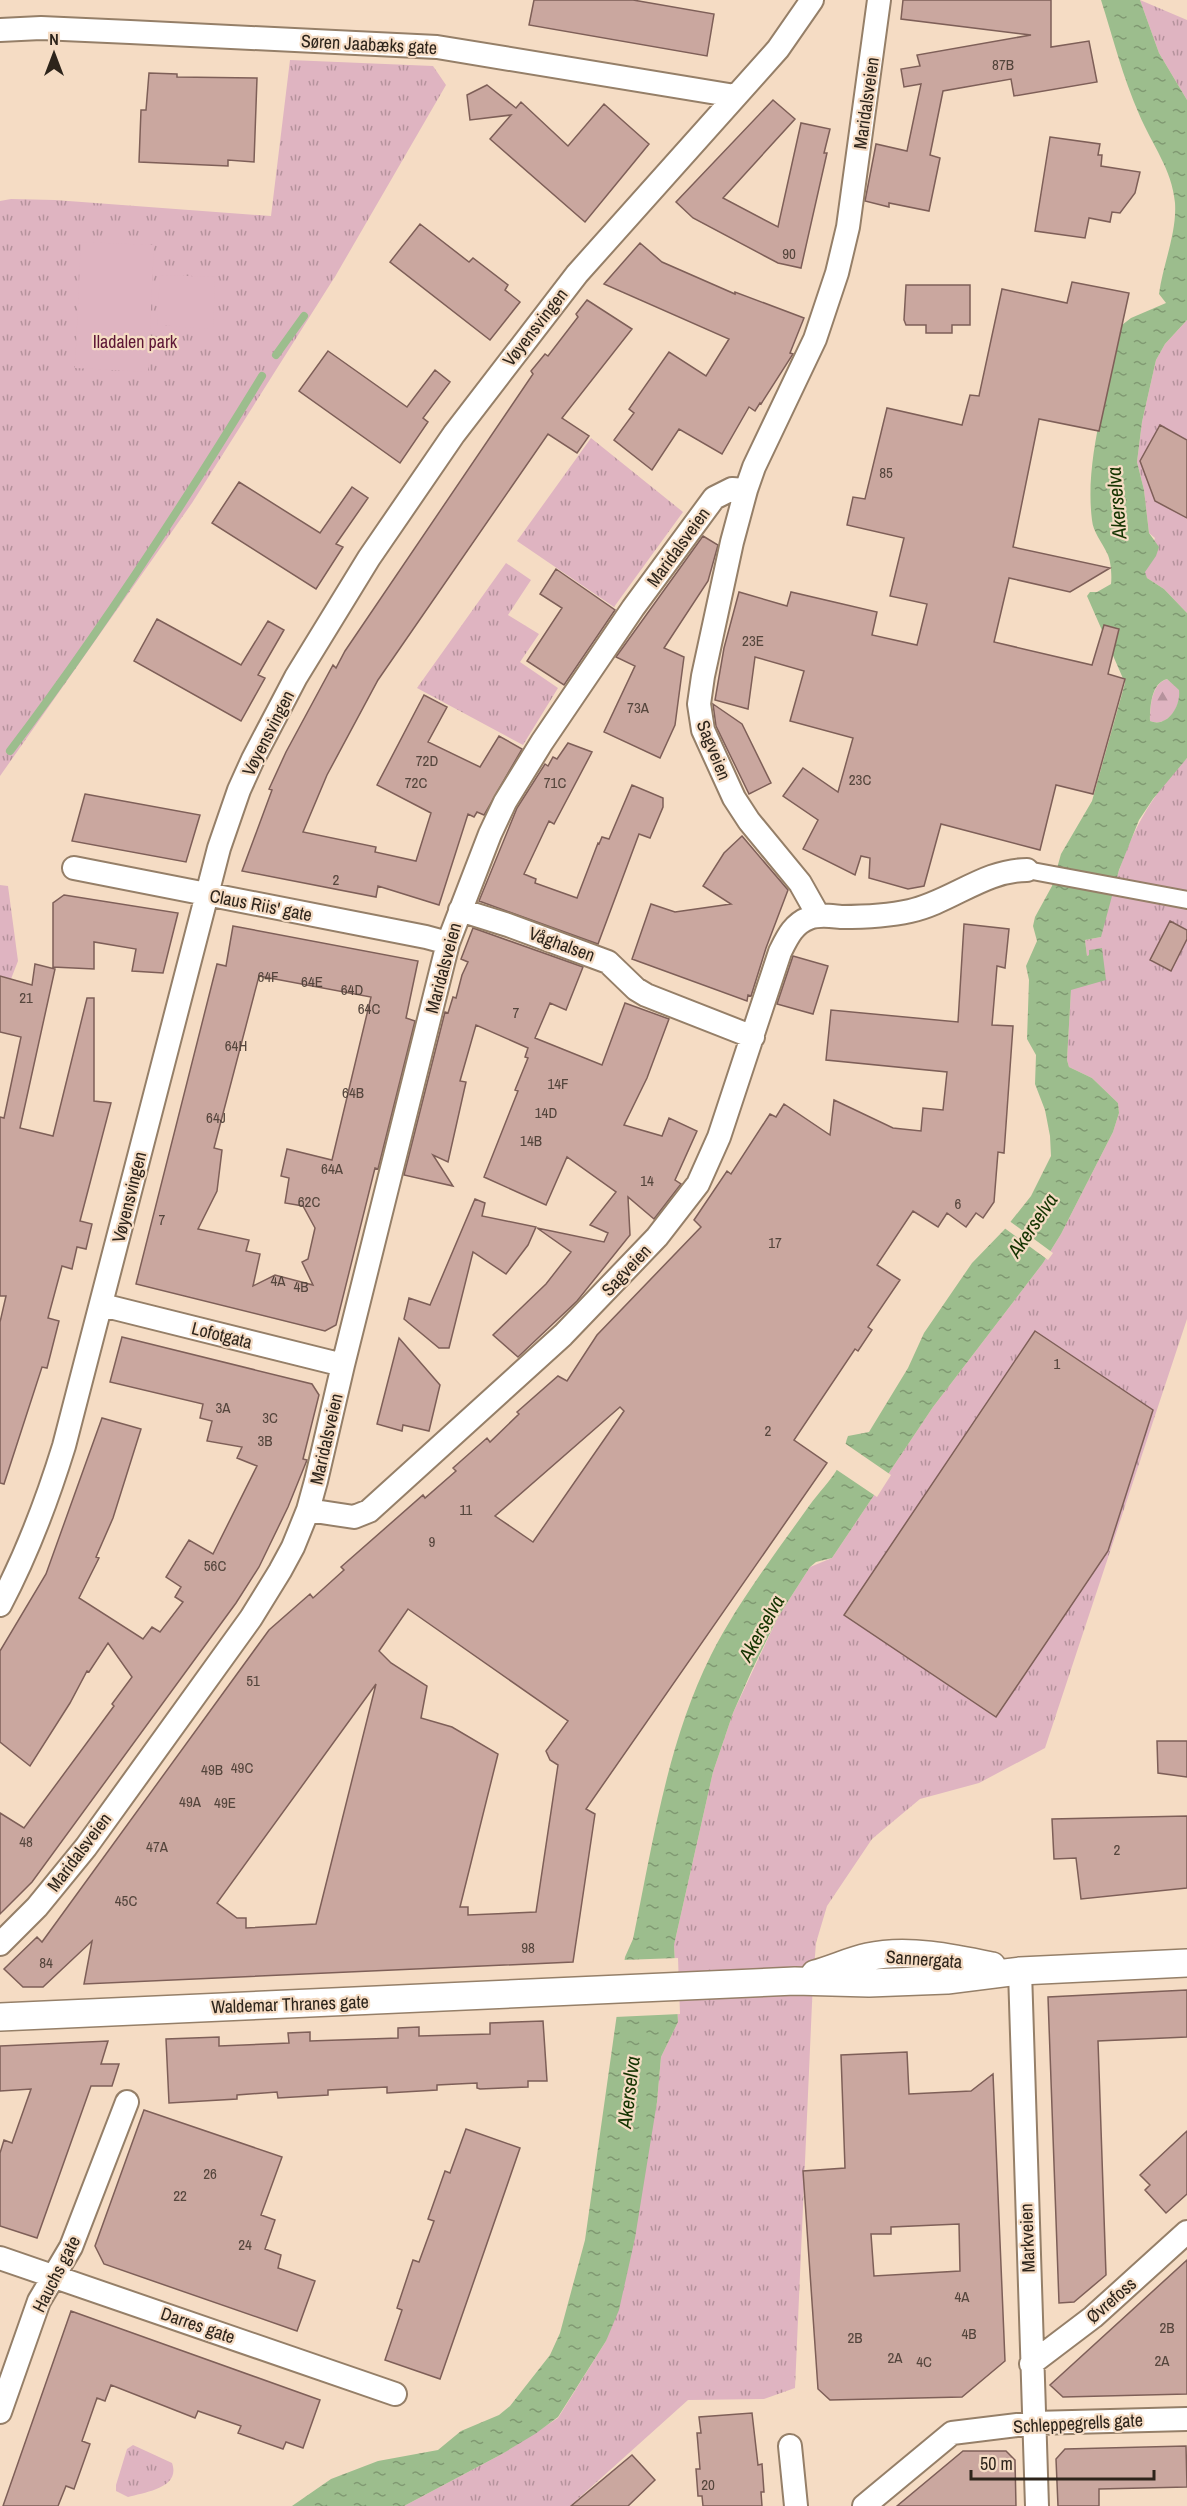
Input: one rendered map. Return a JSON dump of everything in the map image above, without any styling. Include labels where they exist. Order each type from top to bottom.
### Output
[{"type":"street","name":"Vøyensvingen","points":[[0,1605],[31,1542],[47,1501],[102,1305],[207,894],[229,816],[253,759],[296,677],[369,558],[454,434],[513,354],[577,274],[778,49],[812,0]]},
{"type":"street","name":"Maridalsveien","points":[[0,1944],[37,1907],[86,1847],[250,1618],[280,1572],[308,1510],[448,943],[460,910],[505,802],[542,742],[633,608],[714,498],[732,489],[747,490],[754,467],[815,339],[837,273],[855,183],[879,0]]},
{"type":"street","name":"Søren Jaabæks gate","points":[[0,30],[41,28],[437,47],[735,96]]},
{"type":"street","name":"Sagveien","points":[[308,1510],[354,1517],[369,1511],[594,1305],[657,1238],[698,1184],[719,1137],[780,952],[789,933],[808,918],[818,915],[800,883],[749,821],[734,798],[709,746],[700,716],[703,676],[736,525],[747,490]]},
{"type":"street","name":"Claus Riis' gate","points":[[74,868],[448,943]]},
{"type":"street","points":[[818,915],[863,916],[908,912],[927,907],[1000,873],[1031,870],[1187,900]]},
{"type":"street","name":"Våghalsen","points":[[460,910],[608,962],[636,989],[646,995],[753,1037]]},
{"type":"street","name":"Lofotgata","points":[[102,1305],[343,1365]]},
{"type":"street","name":"Sannergata","points":[[579,1991],[795,1981],[869,1983],[946,1980],[1020,1971],[1187,1963]]},
{"type":"street","name":"Markveien","points":[[1020,1971],[1037,2506]]},
{"type":"street","name":"Waldemar Thranes gate","points":[[0,2018],[579,1991]]},
{"type":"street","name":"Hauchs gate","points":[[0,2412],[39,2301],[71,2247],[127,2102]]},
{"type":"street","name":"Øvrefoss","points":[[1031,2364],[1093,2317],[1187,2232]]},
{"type":"street","name":"Darres gate","points":[[0,2258],[395,2394]]},
{"type":"street","name":"Schleppegrells gate","points":[[864,2506],[952,2433],[1034,2423],[1187,2419]]},
{"type":"street","points":[[790,2446],[796,2506]]},
{"type":"green space","points":[[1140,0],[1187,20],[1187,100],[1159,53]]},
{"type":"green space","name":"Iladalen park","points":[[290,60],[433,66],[446,85],[336,275],[192,503],[0,776],[0,201],[55,200],[271,216]]},
{"type":"green space","points":[[81,242],[154,245],[148,372],[75,368]]},
{"type":"green space","points":[[160,275],[215,277],[213,329],[157,325]]},
{"type":"green space","points":[[1187,320],[1187,613],[1164,589],[1147,578],[1144,572],[1155,538],[1149,533],[1144,490],[1137,462],[1142,422],[1156,360],[1165,344]]},
{"type":"green space","points":[[591,438],[683,512],[614,607],[517,541]]},
{"type":"green space","points":[[506,563],[531,580],[508,615],[539,634],[520,662],[558,688],[523,745],[417,688]]},
{"type":"green space","points":[[1167,679],[1180,690],[1178,703],[1167,719],[1162,722],[1150,721],[1151,703],[1155,691]]},
{"type":"green space","points":[[1187,758],[1187,1319],[1045,1748],[979,1783],[920,1799],[872,1839],[827,1906],[816,1943],[813,1981],[795,2388],[764,2399],[688,2400],[570,2506],[404,2506],[502,2454],[558,2418],[606,2341],[657,2102],[661,2057],[678,2022],[674,1945],[713,1772],[733,1713],[778,1617],[810,1567],[832,1558],[933,1407],[1043,1263],[1061,1234],[1113,1132],[1119,1113],[1118,1103],[1092,1078],[1069,1067],[1067,1060],[1071,989],[1090,955],[1087,956],[1085,940],[1101,937],[1104,919],[1130,841],[1148,807]]},
{"type":"green space","points":[[0,885],[8,886],[18,961],[11,979],[0,976]]},
{"type":"green space","points":[[133,2445],[172,2463],[173,2471],[171,2478],[160,2488],[128,2497],[116,2491],[116,2485],[127,2449]]},
{"type":"water","name":"Akerselva","points":[[1101,0],[1140,0],[1159,53],[1187,100],[1187,320],[1165,344],[1156,360],[1142,422],[1137,462],[1144,490],[1149,533],[1159,547],[1145,572],[1147,578],[1164,589],[1187,613],[1187,758],[1139,820],[1119,870],[1101,937],[1085,940],[1087,956],[1089,950],[1102,948],[1106,980],[1071,990],[1067,1060],[1069,1067],[1092,1078],[1118,1103],[1119,1113],[1113,1132],[1061,1234],[1043,1263],[933,1407],[832,1558],[816,1562],[810,1567],[778,1617],[733,1713],[713,1772],[674,1945],[678,2022],[661,2057],[657,2102],[635,2238],[619,2310],[606,2341],[558,2417],[502,2454],[404,2506],[292,2506],[331,2479],[378,2461],[438,2450],[461,2431],[499,2415],[510,2406],[550,2355],[560,2333],[585,2240],[625,1957],[633,1939],[672,1758],[696,1689],[711,1655],[745,1597],[836,1471],[848,1436],[869,1432],[908,1368],[924,1333],[972,1263],[1004,1230],[1031,1196],[1051,1156],[1045,1110],[1035,1084],[1036,1055],[1027,1039],[1029,980],[1026,966],[1037,941],[1033,926],[1035,917],[1052,886],[1061,854],[1092,801],[1125,683],[1087,596],[1090,592],[1097,592],[1111,584],[1108,556],[1093,524],[1090,497],[1091,472],[1099,422],[1122,325],[1131,318],[1166,303],[1159,294],[1175,214],[1170,179],[1133,100]],"holes":[[[1167,679],[1179,690],[1178,703],[1172,714],[1162,722],[1150,721],[1152,696],[1158,685]]]},
{"type":"pier","points":[[1008,1220],[1053,1253],[1048,1260],[1003,1227]]},
{"type":"pier","points":[[843,1442],[891,1475],[877,1497],[834,1468]]},
{"type":"pier","points":[[678,1958],[680,2014],[615,2017],[622,1960]]},
{"type":"building","points":[[534,0],[633,0],[714,14],[707,56],[529,25]]},
{"type":"building","points":[[903,0],[1051,0],[1051,47],[1089,41],[1097,82],[1014,96],[1011,79],[943,91],[930,155],[940,158],[929,211],[889,203],[889,207],[865,201],[876,144],[907,151],[921,84],[904,87],[901,69],[920,66],[917,55],[1031,35],[901,19]]},
{"type":"building","points":[[149,73],[177,74],[177,77],[257,78],[254,162],[228,160],[228,166],[139,162],[141,110],[146,110]]},
{"type":"building","points":[[487,85],[516,108],[521,102],[568,146],[604,104],[649,144],[585,222],[490,139],[511,115],[470,120],[467,95]]},
{"type":"building","points":[[773,100],[795,119],[723,198],[778,227],[801,123],[830,129],[824,153],[827,153],[801,268],[778,263],[693,218],[676,202]]},
{"type":"building","points":[[1050,137],[1100,144],[1098,155],[1102,155],[1101,166],[1140,172],[1135,193],[1120,213],[1112,212],[1110,222],[1089,218],[1085,238],[1035,231]]},
{"type":"building","points":[[420,224],[469,262],[473,258],[508,285],[505,290],[520,302],[490,340],[390,262]]},
{"type":"building","points":[[640,243],[662,262],[735,294],[735,292],[804,318],[790,353],[793,354],[761,404],[755,411],[749,407],[722,454],[679,429],[652,470],[614,440],[634,413],[629,409],[669,352],[706,376],[729,339],[604,284]]},
{"type":"building","points":[[1072,282],[1129,293],[1099,431],[1039,419],[1013,547],[1110,568],[1070,592],[1009,578],[994,642],[1092,665],[1104,625],[1119,629],[1108,674],[1125,679],[1093,794],[1056,785],[1040,850],[941,824],[924,886],[908,889],[869,878],[870,858],[861,856],[855,875],[803,849],[818,820],[783,796],[803,768],[838,792],[853,738],[790,721],[804,671],[755,657],[748,709],[715,700],[724,648],[739,592],[787,606],[791,592],[877,612],[872,635],[917,645],[927,604],[890,596],[904,538],[847,525],[853,497],[865,499],[887,408],[962,425],[970,395],[979,396],[1002,289],[1067,303]]},
{"type":"building","points":[[906,285],[970,285],[970,325],[952,325],[952,333],[926,333],[926,325],[906,325],[904,320]]},
{"type":"building","points":[[587,300],[632,329],[562,418],[589,436],[577,453],[548,434],[378,680],[327,775],[303,832],[376,847],[375,852],[416,861],[431,813],[377,785],[424,695],[447,707],[428,742],[480,767],[499,736],[522,749],[484,815],[477,812],[474,817],[468,814],[439,905],[378,886],[376,897],[242,871],[272,790],[269,789],[286,752],[333,665],[336,668],[345,651],[533,374],[531,371],[545,354],[548,356],[578,317],[576,314]]},
{"type":"building","points":[[328,351],[407,407],[435,370],[450,382],[423,418],[428,422],[400,463],[299,391]]},
{"type":"building","points":[[1160,425],[1187,440],[1187,518],[1155,501],[1140,461]]},
{"type":"building","points":[[239,482],[320,533],[352,487],[368,498],[336,544],[343,547],[316,589],[212,523]]},
{"type":"building","points":[[703,536],[718,545],[708,581],[664,648],[684,657],[675,725],[660,758],[604,732],[635,666],[616,657]]},
{"type":"building","points":[[556,569],[615,610],[564,685],[527,661],[562,608],[540,594]]},
{"type":"building","points":[[157,619],[241,665],[268,621],[284,630],[258,675],[265,678],[241,721],[134,661]]},
{"type":"building","points":[[713,704],[742,724],[771,783],[749,794],[716,726]]},
{"type":"building","points":[[568,743],[592,752],[554,824],[549,821],[524,874],[536,879],[535,883],[577,898],[598,843],[602,837],[609,839],[632,785],[663,798],[663,807],[650,838],[639,834],[598,944],[479,901],[517,808],[545,764],[548,766],[553,757],[557,759]]},
{"type":"building","points":[[85,794],[200,815],[186,862],[72,841]]},
{"type":"building","points":[[742,836],[788,890],[751,996],[748,995],[747,1001],[632,959],[651,904],[675,912],[731,904],[703,886],[724,853]]},
{"type":"building","points":[[64,895],[178,913],[163,973],[132,971],[136,949],[94,942],[94,969],[53,967],[53,903]]},
{"type":"building","points":[[1170,921],[1187,930],[1187,939],[1171,971],[1150,960]]},
{"type":"building","points":[[964,924],[1009,929],[1005,968],[997,966],[992,1025],[1013,1026],[1004,1153],[998,1152],[994,1202],[983,1218],[976,1213],[966,1227],[947,1213],[938,1227],[913,1211],[877,1265],[900,1280],[868,1327],[872,1330],[858,1351],[855,1349],[794,1440],[827,1463],[586,1809],[595,1814],[573,1962],[84,1984],[92,1941],[43,1987],[23,1987],[4,1969],[37,1937],[42,1942],[269,1630],[310,1594],[313,1598],[344,1570],[341,1567],[423,1495],[425,1498],[456,1471],[453,1468],[487,1438],[490,1442],[519,1414],[517,1412],[558,1376],[567,1381],[597,1335],[701,1227],[694,1220],[727,1171],[731,1174],[770,1114],[776,1117],[784,1104],[830,1135],[834,1100],[893,1128],[921,1131],[923,1108],[943,1110],[947,1072],[826,1060],[831,1010],[958,1022]],"holes":[[[620,1407],[624,1411],[533,1542],[495,1516]],[[408,1609],[568,1721],[546,1751],[550,1760],[558,1765],[536,1912],[468,1915],[468,1907],[460,1907],[498,1754],[452,1727],[421,1718],[427,1686],[391,1663],[379,1651]],[[376,1684],[316,1924],[246,1928],[246,1918],[237,1918],[217,1903]]]},
{"type":"building","points":[[233,926],[418,961],[406,1018],[415,1021],[378,1169],[375,1168],[336,1325],[325,1331],[136,1284],[217,964],[226,966]],"holes":[[[259,976],[371,997],[332,1160],[287,1149],[281,1176],[289,1178],[285,1203],[303,1206],[315,1228],[308,1259],[302,1262],[313,1285],[275,1275],[253,1286],[260,1254],[246,1251],[249,1240],[198,1229],[217,1191],[222,1150],[214,1148]]]},
{"type":"building","points":[[473,928],[583,967],[566,1010],[550,1003],[535,1038],[602,1065],[625,1003],[669,1019],[647,1078],[624,1125],[662,1136],[669,1118],[697,1131],[675,1180],[681,1184],[654,1219],[628,1197],[630,1235],[577,1301],[518,1357],[493,1335],[546,1284],[571,1252],[537,1228],[604,1242],[608,1233],[590,1225],[616,1192],[567,1157],[546,1205],[484,1177],[518,1091],[515,1090],[528,1058],[525,1057],[528,1048],[476,1025],[460,1081],[466,1082],[448,1162],[433,1155],[453,1186],[404,1175],[445,1012],[448,1013],[453,997],[456,998],[468,962],[461,959]]},
{"type":"building","points":[[793,956],[828,966],[813,1014],[777,1004]]},
{"type":"building","points":[[35,964],[55,969],[20,1128],[53,1136],[87,998],[94,998],[94,1101],[111,1103],[80,1221],[92,1224],[86,1249],[77,1247],[72,1269],[62,1266],[48,1318],[59,1321],[47,1368],[42,1367],[4,1484],[0,1483],[0,1322],[6,1296],[0,1296],[0,1117],[4,1118],[21,1037],[0,1032],[0,976],[32,985]]},
{"type":"building","points":[[475,1199],[485,1203],[482,1216],[536,1227],[528,1245],[506,1274],[473,1252],[449,1348],[439,1348],[404,1319],[409,1298],[430,1305]]},
{"type":"building","points":[[1035,1331],[1153,1410],[1108,1551],[996,1717],[844,1615]]},
{"type":"building","points":[[122,1337],[312,1384],[319,1395],[303,1459],[307,1460],[288,1507],[259,1567],[236,1603],[32,1882],[0,1914],[0,1813],[24,1828],[114,1706],[112,1704],[132,1677],[108,1643],[89,1672],[87,1671],[70,1703],[30,1766],[0,1742],[0,1651],[46,1574],[102,1418],[141,1429],[113,1518],[96,1557],[99,1558],[79,1598],[143,1639],[152,1627],[160,1632],[183,1602],[175,1597],[181,1587],[166,1577],[189,1540],[213,1554],[257,1466],[237,1458],[242,1447],[207,1441],[212,1421],[200,1418],[203,1404],[110,1382]]},
{"type":"building","points":[[399,1338],[440,1385],[429,1431],[403,1425],[402,1431],[377,1424]]},
{"type":"building","points":[[1157,1741],[1187,1741],[1187,1777],[1158,1773]]},
{"type":"building","points":[[1187,1816],[1187,1888],[1081,1899],[1076,1858],[1054,1859],[1052,1819]]},
{"type":"building","points":[[1187,1990],[1187,2037],[1098,2041],[1106,2275],[1074,2302],[1059,2303],[1048,1997]]},
{"type":"building","points":[[543,2021],[547,2081],[528,2081],[528,2087],[480,2089],[477,2088],[477,2083],[437,2085],[437,2090],[387,2093],[387,2087],[328,2090],[328,2095],[278,2098],[277,2092],[237,2095],[237,2099],[169,2103],[166,2039],[219,2037],[219,2046],[289,2043],[288,2033],[310,2032],[310,2041],[398,2038],[398,2028],[419,2027],[419,2036],[490,2034],[490,2023]]},
{"type":"building","points":[[108,2041],[101,2064],[119,2064],[112,2086],[91,2086],[37,2238],[0,2226],[0,2153],[4,2140],[12,2143],[31,2089],[0,2091],[0,2046]]},
{"type":"building","points":[[907,2052],[909,2094],[971,2091],[993,2074],[1005,2361],[962,2397],[830,2400],[818,2389],[803,2171],[845,2168],[841,2055]],"holes":[[[959,2224],[960,2271],[874,2276],[871,2234],[891,2234],[891,2227]]]},
{"type":"building","points":[[144,2110],[282,2157],[261,2215],[275,2220],[265,2249],[281,2255],[278,2268],[315,2281],[297,2331],[104,2264],[95,2246]]},
{"type":"building","points":[[466,2129],[520,2148],[440,2379],[385,2360],[402,2310],[397,2308],[413,2260],[419,2262],[434,2221],[428,2219],[445,2171],[450,2173]]},
{"type":"building","points":[[1187,2131],[1187,2194],[1166,2213],[1145,2190],[1150,2185],[1140,2175]]},
{"type":"building","points":[[1187,2260],[1187,2394],[1063,2397],[1050,2385]]},
{"type":"building","points":[[71,2311],[320,2400],[303,2448],[286,2442],[283,2449],[238,2433],[241,2426],[198,2411],[195,2418],[111,2385],[105,2401],[97,2398],[82,2441],[90,2444],[74,2489],[66,2486],[58,2506],[3,2506]]},
{"type":"building","points":[[752,2413],[758,2465],[762,2464],[764,2492],[761,2492],[762,2506],[703,2506],[702,2496],[698,2496],[696,2469],[700,2469],[697,2433],[701,2433],[699,2417]]},
{"type":"building","points":[[1186,2446],[1187,2487],[1099,2489],[1099,2506],[1058,2506],[1056,2459],[1065,2449]]},
{"type":"building","points":[[963,2451],[1006,2451],[1015,2460],[1016,2506],[897,2506]]},
{"type":"building","points":[[632,2455],[655,2480],[628,2506],[571,2506]]},
{"type":"waterway","points":[[276,355],[304,316]]},
{"type":"waterway","points":[[10,751],[77,660],[140,567],[262,376]]}]
